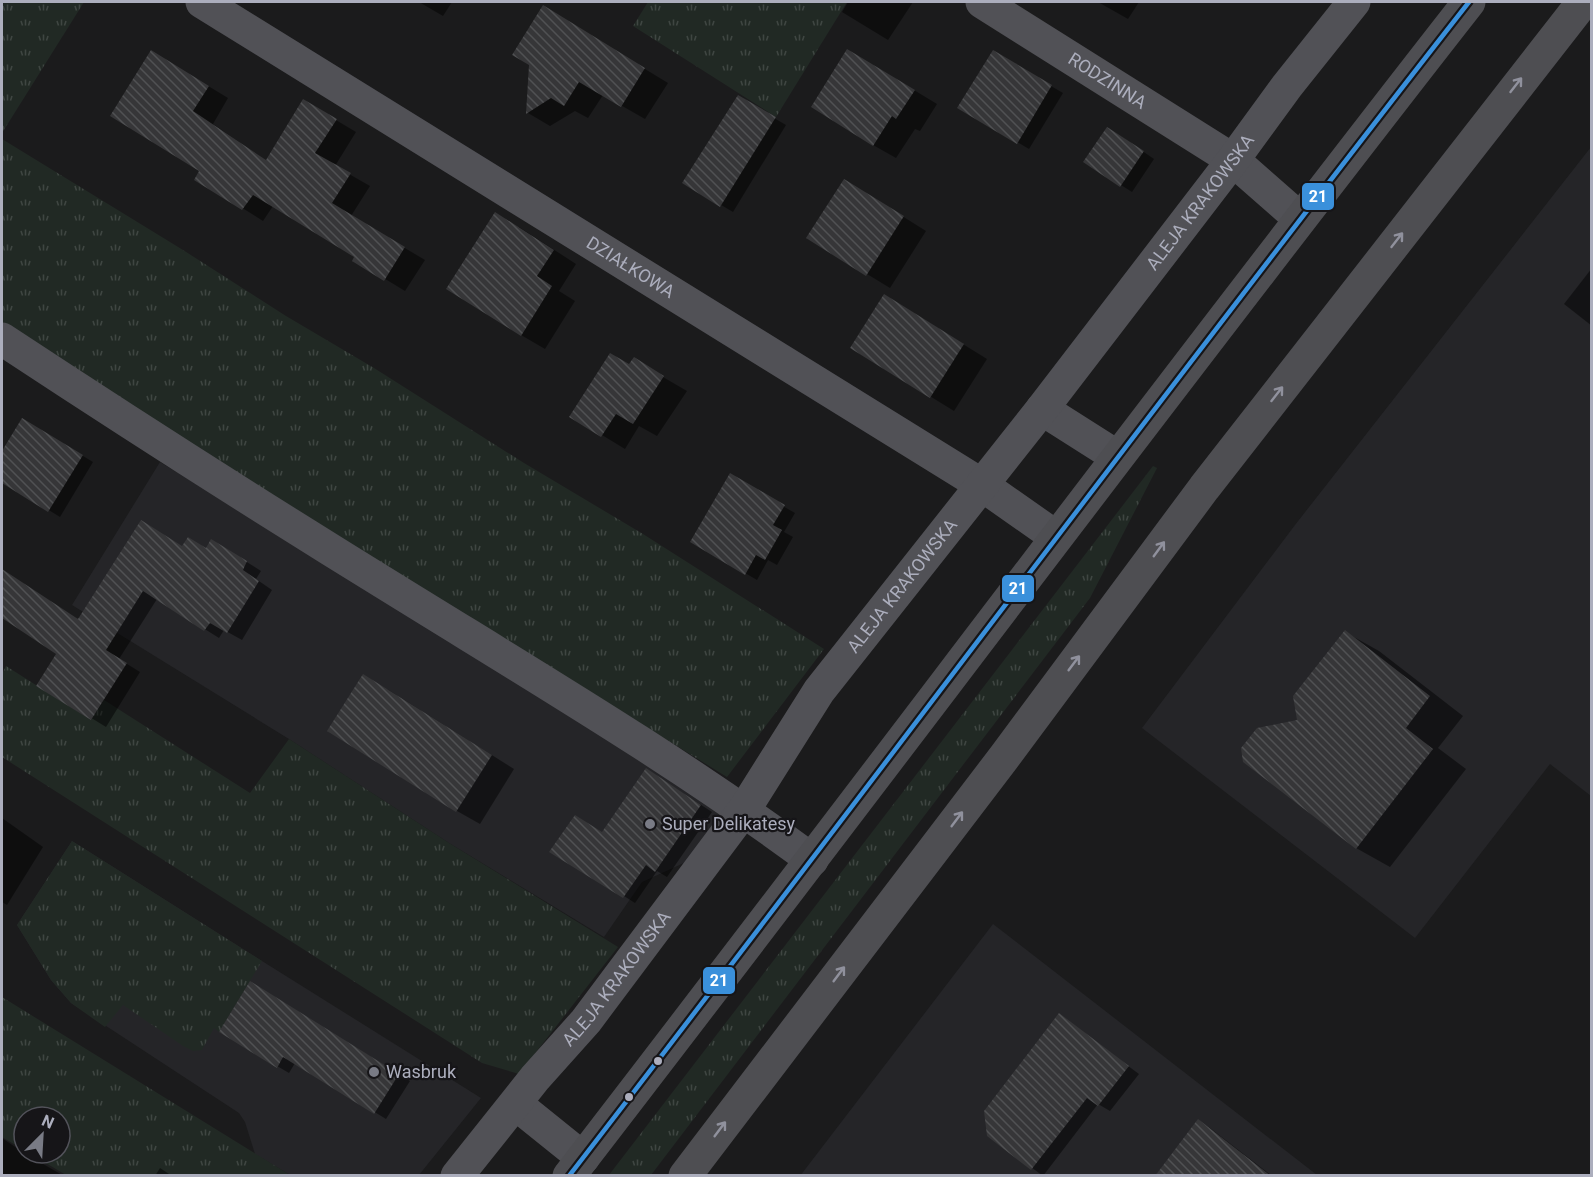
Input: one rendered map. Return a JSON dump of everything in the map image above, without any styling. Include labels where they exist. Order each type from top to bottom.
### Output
[{"type":"main road","points":[[576,1167],[812,860],[1116,456],[1469,2]]},
{"type":"main road","points":[[685,1176],[1005,756],[1204,488],[1583,2]]},
{"type":"street","name":"DZIAŁKOWA","points":[[202,2],[982,485],[1056,537]]},
{"type":"street","name":"RODZINNA","points":[[982,2],[1233,160],[1299,218]]},
{"type":"street","name":"ALEJA KRAKOWSKA","points":[[457,1176],[535,1078],[586,1021],[744,810],[819,691],[1042,409],[1287,86],[1354,2]]},
{"type":"street","points":[[2,339],[194,465],[639,740],[744,810],[812,860]]},
{"type":"street","points":[[1042,409],[1116,456]]},
{"type":"street","points":[[516,1104],[576,1167]]},
{"type":"shaded area","points":[[1591,147],[1591,796],[1550,764],[1415,938],[1142,728],[1295,525]]},
{"type":"shaded area","points":[[160,462],[543,694],[725,809],[686,862],[642,882],[604,937],[449,843],[289,739],[72,605]]},
{"type":"shaded area","points":[[72,841],[481,1098],[419,1175],[290,1175],[255,1154],[245,1122],[239,1113],[71,1003],[51,980],[17,925]]},
{"type":"shaded area","points":[[993,924],[1317,1175],[800,1176]]},
{"type":"green space","points":[[2,2],[84,2],[2,133]]},
{"type":"green space","points":[[648,2],[847,2],[776,117],[633,26]]},
{"type":"green space","points":[[2,139],[524,463],[643,534],[824,649],[727,777],[2,329]]},
{"type":"green space","points":[[1153,466],[1157,468],[1090,598],[651,1175],[609,1175]]},
{"type":"green space","points":[[6,666],[91,720],[104,700],[250,793],[289,739],[449,843],[618,947],[519,1074],[482,1063],[2,757],[2,674]]},
{"type":"green space","points":[[72,841],[262,961],[219,1032],[214,1028],[202,1050],[193,1051],[183,1046],[123,1005],[105,1027],[71,1003],[51,980],[17,925]]},
{"type":"green space","points":[[2,997],[290,1175],[66,1175],[49,1165],[72,1165],[72,1105],[12,1105],[12,1143],[2,1137]]},
{"type":"building","points":[[543,5],[645,68],[621,107],[579,82],[564,106],[551,98],[526,114],[529,65],[512,55]]},
{"type":"building","points":[[847,49],[915,90],[896,119],[892,116],[873,146],[811,107]]},
{"type":"building","points":[[151,50],[209,86],[193,111],[266,160],[303,99],[337,119],[315,153],[351,173],[332,203],[405,247],[384,281],[352,261],[354,257],[253,195],[242,210],[194,180],[199,171],[110,116]]},
{"type":"building","points":[[993,50],[1052,85],[1017,144],[957,108]]},
{"type":"building","points":[[738,95],[776,117],[720,207],[682,183]]},
{"type":"building","points":[[1107,127],[1144,151],[1120,187],[1083,162]]},
{"type":"building","points":[[844,179],[904,216],[866,276],[806,238]]},
{"type":"building","points":[[495,212],[554,250],[537,276],[552,286],[521,336],[446,289]]},
{"type":"building","points":[[884,294],[964,344],[930,398],[850,348]]},
{"type":"building","points":[[610,353],[629,364],[634,357],[664,376],[633,424],[616,414],[601,437],[569,417]]},
{"type":"building","points":[[22,418],[83,455],[48,512],[2,483],[2,451]]},
{"type":"building","points":[[730,473],[785,505],[773,525],[782,530],[765,560],[756,555],[745,575],[690,542]]},
{"type":"building","points":[[141,520],[182,546],[188,537],[206,548],[211,539],[247,561],[243,570],[259,581],[227,633],[210,623],[204,631],[143,591],[106,650],[127,663],[91,720],[36,686],[56,654],[2,618],[2,569],[78,619]]},
{"type":"building","points":[[1345,630],[1430,696],[1406,728],[1433,749],[1356,849],[1243,762],[1241,748],[1257,728],[1297,720],[1293,696]]},
{"type":"building","points":[[363,674],[492,755],[456,812],[327,731]]},
{"type":"building","points":[[646,768],[701,805],[655,872],[646,865],[623,898],[549,852],[575,815],[602,832]]},
{"type":"building","points":[[250,981],[399,1074],[374,1114],[283,1057],[277,1068],[219,1032]]},
{"type":"building","points":[[1059,1013],[1129,1066],[1098,1106],[1087,1098],[1031,1170],[987,1136],[984,1111]]},
{"type":"building","points":[[1198,1119],[1271,1176],[1155,1176]]},
{"type":"transit line","name":"21","points":[[569,1176],[1469,2]]},
{"type":"place","name":"Super Delikatesy","points":[[650,824]]},
{"type":"place","name":"Wasbruk","points":[[374,1072]]}]
